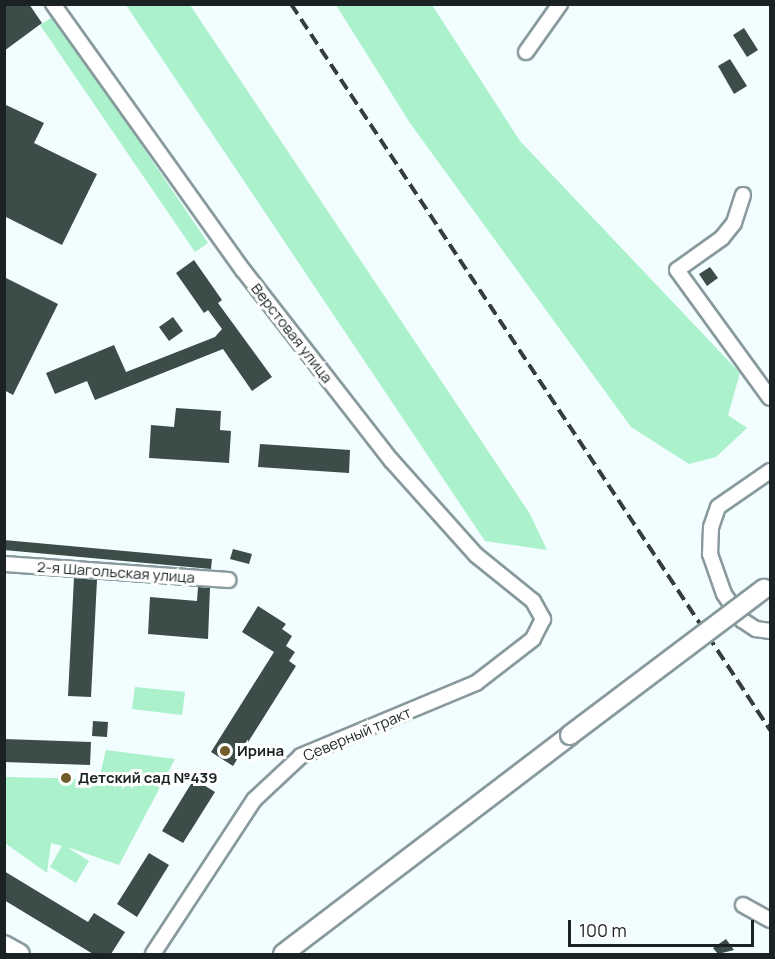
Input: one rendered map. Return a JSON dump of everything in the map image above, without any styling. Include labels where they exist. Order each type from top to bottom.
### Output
[{"type":"main road","points":[[283,954],[767,587]]},
{"type":"main road","points":[[4,945],[20,954]]},
{"type":"street","name":"Верстовая улица","points":[[53,4],[243,270],[391,459],[476,555],[540,610],[543,619],[533,639]]},
{"type":"street","points":[[526,52],[560,4]]},
{"type":"street","points":[[743,195],[734,224],[722,238],[677,270],[771,399]]},
{"type":"street","points":[[771,471],[718,507],[711,527],[710,554],[724,594],[742,620],[756,629],[771,631]]},
{"type":"street","name":"2-я Шагольская улица","points":[[4,564],[228,580]]},
{"type":"street","name":"Северный тракт","points":[[153,954],[254,800],[301,756],[476,683],[533,639]]},
{"type":"street","points":[[743,905],[771,920]]},
{"type":"green space","points":[[126,5],[190,5],[530,514],[547,550],[485,541]]},
{"type":"green space","points":[[336,5],[432,5],[520,141],[740,373],[728,415],[747,428],[716,457],[689,464],[631,427],[410,123]]},
{"type":"green space","points":[[54,16],[208,243],[195,252],[40,25]]},
{"type":"green space","points":[[135,687],[185,692],[182,715],[132,709]]},
{"type":"green space","points":[[106,750],[175,759],[119,865],[67,847],[89,861],[76,883],[50,867],[62,846],[51,843],[47,873],[5,843],[5,777],[99,779]]},
{"type":"building","points":[[4,4],[29,4],[42,23],[4,51]]},
{"type":"building","points":[[744,28],[758,50],[747,57],[733,35]]},
{"type":"building","points":[[730,59],[747,86],[734,94],[718,66]]},
{"type":"building","points":[[4,104],[44,123],[34,143],[97,174],[62,245],[4,216]]},
{"type":"building","points":[[194,260],[222,300],[218,303],[272,377],[252,391],[223,349],[95,400],[87,381],[55,394],[46,373],[114,345],[126,372],[215,337],[222,329],[208,310],[204,313],[176,273]]},
{"type":"building","points":[[710,267],[718,278],[707,286],[699,274]]},
{"type":"building","points":[[4,277],[58,304],[13,395],[4,390]]},
{"type":"building","points":[[173,317],[183,331],[169,341],[159,327]]},
{"type":"building","points":[[176,408],[221,411],[220,430],[231,431],[229,463],[149,458],[151,425],[174,427]]},
{"type":"building","points":[[260,444],[350,450],[349,473],[258,467]]},
{"type":"building","points":[[4,540],[212,559],[211,569],[4,550]]},
{"type":"building","points":[[233,549],[252,554],[249,564],[230,559]]},
{"type":"building","points":[[74,578],[97,580],[91,697],[68,696]]},
{"type":"building","points":[[198,587],[210,588],[208,639],[148,634],[150,597],[197,601]]},
{"type":"building","points":[[258,606],[286,624],[282,629],[292,636],[286,646],[295,652],[289,661],[296,666],[233,766],[211,752],[274,652],[242,632]]},
{"type":"building","points":[[93,721],[108,722],[107,737],[92,736]]},
{"type":"building","points":[[4,739],[91,742],[90,765],[4,762]]},
{"type":"building","points":[[194,779],[215,792],[183,843],[162,831]]},
{"type":"building","points":[[149,853],[169,865],[137,917],[117,904]]},
{"type":"building","points":[[4,871],[88,922],[94,913],[125,932],[111,954],[93,954],[4,900]]},
{"type":"building","points":[[726,939],[734,950],[718,954],[713,948]]},
{"type":"railway","points":[[291,4],[770,730]]},
{"type":"place","name":"Ирина","points":[[225,751]]},
{"type":"place","name":"Детский сад №439","points":[[66,778]]}]
